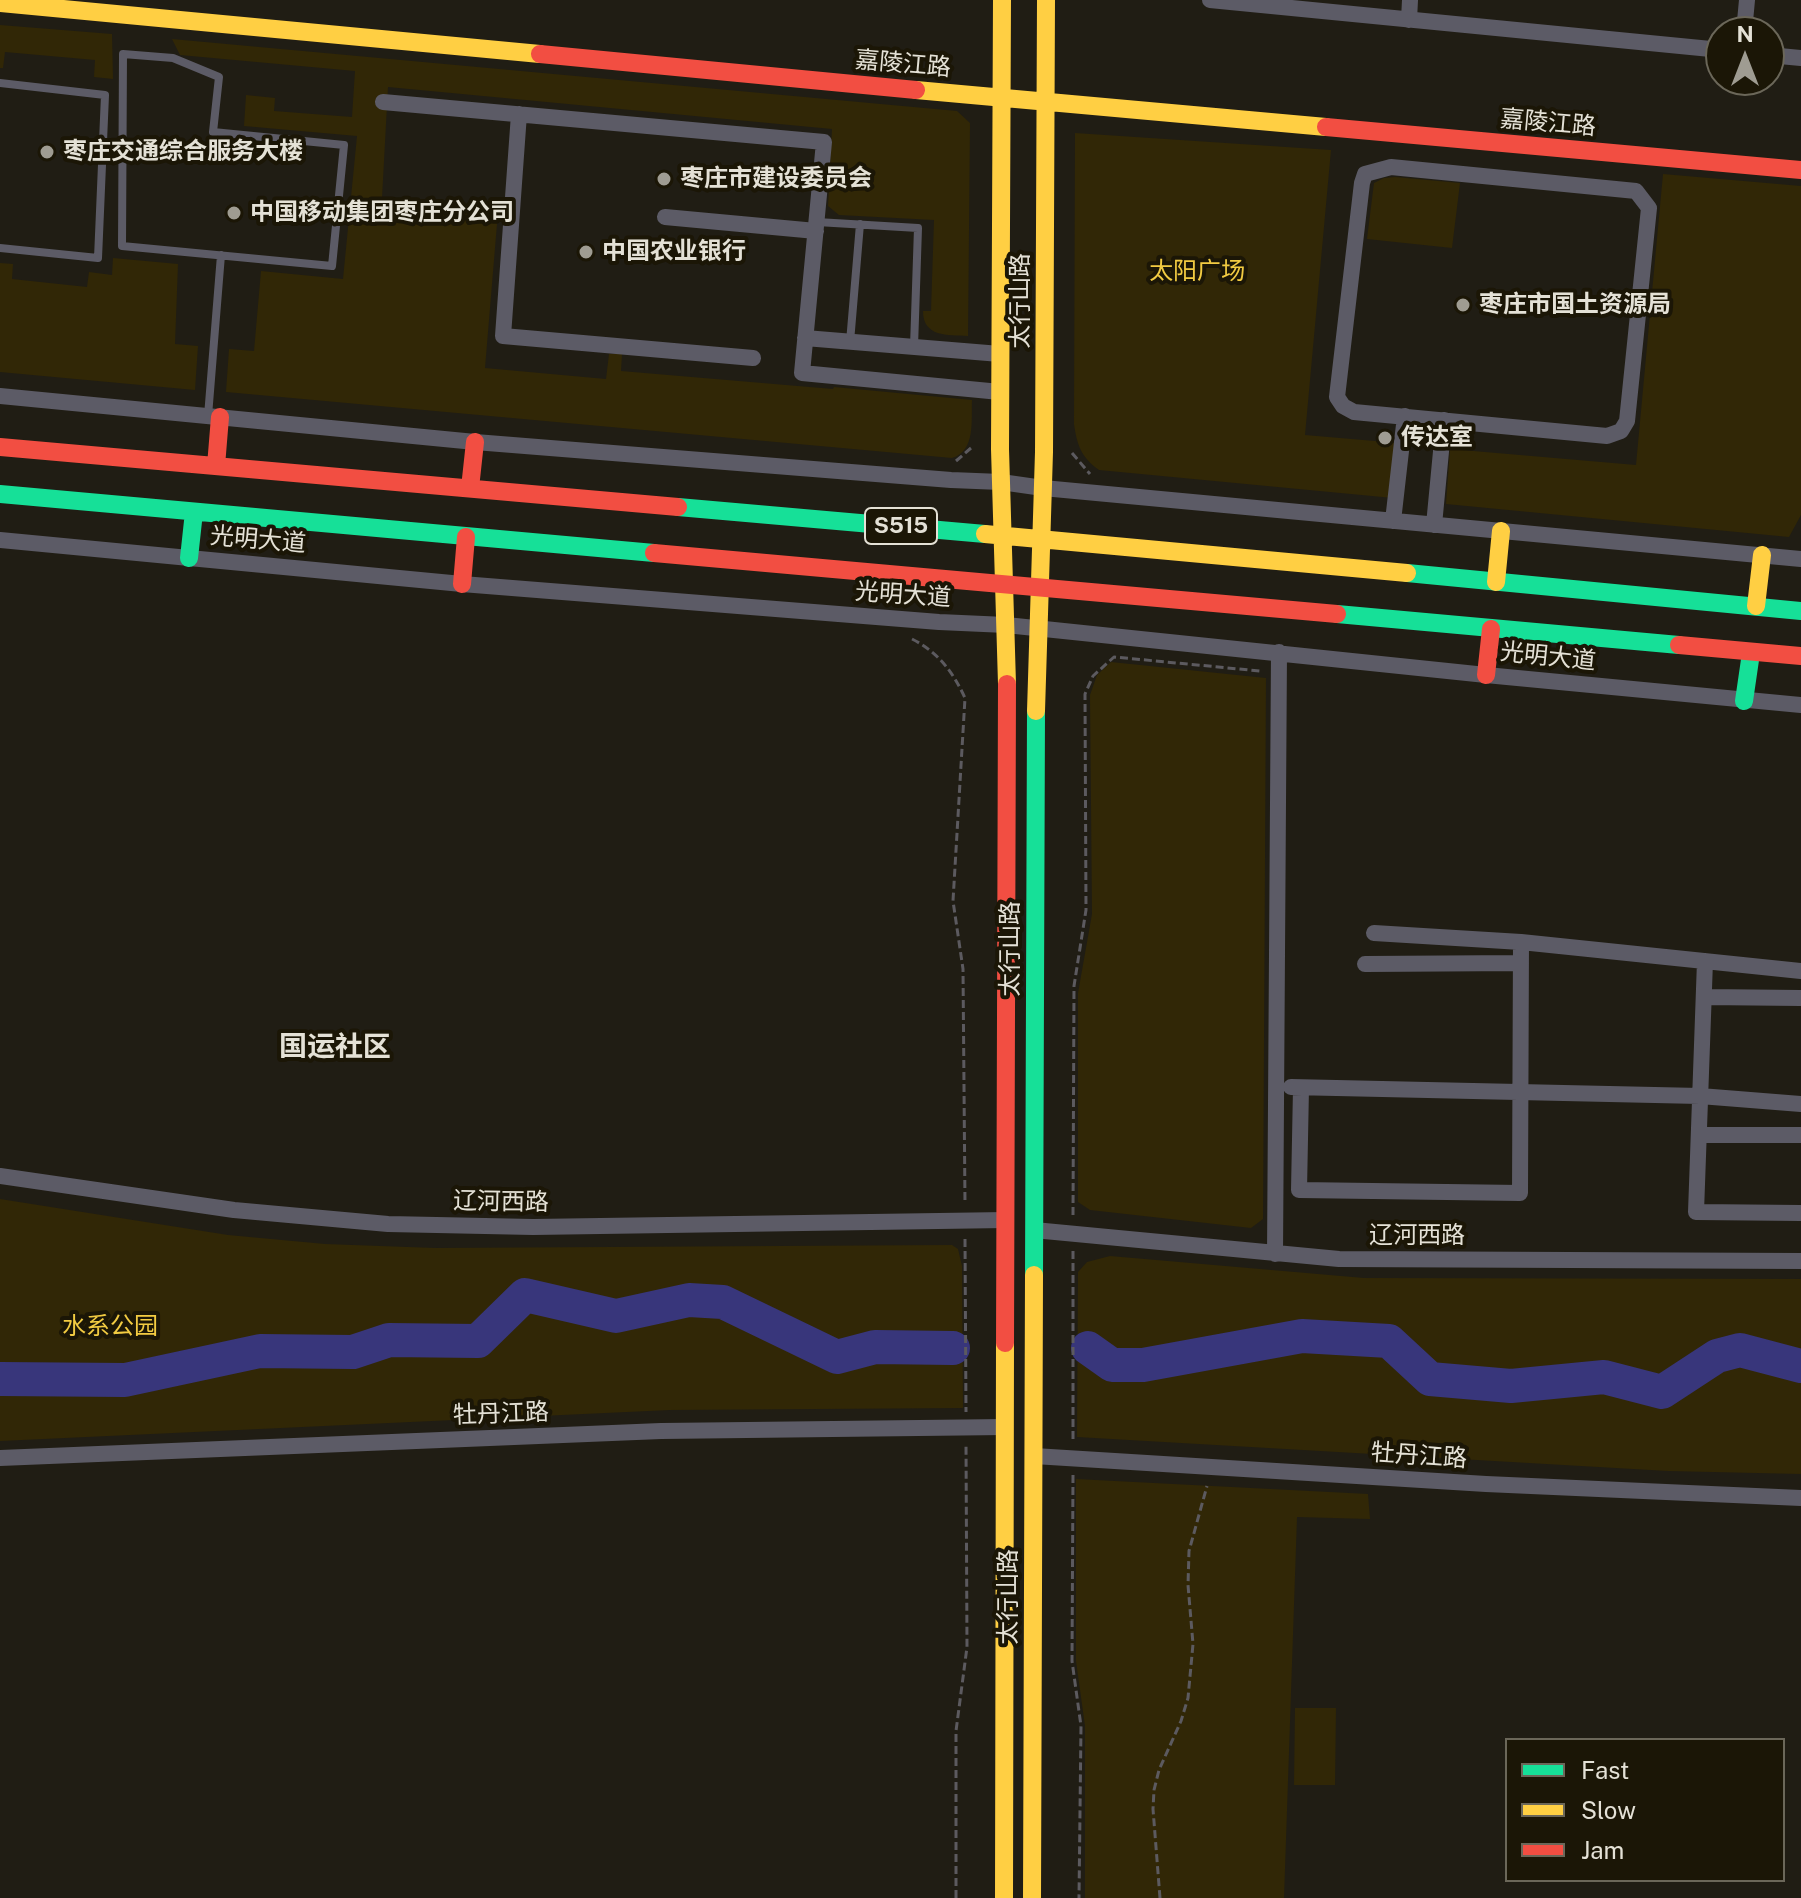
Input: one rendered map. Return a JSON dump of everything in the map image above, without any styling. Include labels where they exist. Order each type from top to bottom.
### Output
[{"type":"main road","name":"太行山路","points":[[1002,0],[1000,392],[1006,625],[1004,1898]]},
{"type":"main road","name":"太行山路","points":[[1032,1898],[1038,630],[1043,488],[1046,0]]},
{"type":"main road","name":"嘉陵江路","points":[[0,3],[1801,170]]},
{"type":"main road","points":[[214,416],[216,466]]},
{"type":"main road","points":[[470,488],[475,442]]},
{"type":"main road","name":"S515","points":[[0,447],[1003,535],[1801,611]]},
{"type":"main road","name":"光明大道","points":[[0,494],[1801,656]]},
{"type":"main road","points":[[189,558],[194,512]]},
{"type":"main road","points":[[1496,582],[1501,531]]},
{"type":"main road","points":[[462,584],[466,537]]},
{"type":"main road","points":[[1756,606],[1762,555]]},
{"type":"main road","points":[[1486,675],[1491,629]]},
{"type":"main road","points":[[1744,701],[1751,653]]},
{"type":"street","points":[[1210,0],[1705,48]]},
{"type":"street","points":[[1409,20],[1410,0]]},
{"type":"street","points":[[383,102],[824,142],[802,373],[1000,392]]},
{"type":"street","points":[[519,114],[503,336],[753,358]]},
{"type":"street","points":[[1391,167],[1636,191],[1649,208],[1627,421],[1621,431],[1607,436],[1444,420],[1354,412],[1343,406],[1337,397],[1365,174],[1391,167]]},
{"type":"street","points":[[665,217],[816,226]]},
{"type":"street","points":[[805,338],[1000,354]]},
{"type":"street","name":"S515","points":[[0,396],[475,442],[1001,482],[1801,559]]},
{"type":"street","points":[[1393,521],[1405,416]]},
{"type":"street","points":[[1434,525],[1444,420]]},
{"type":"street","name":"光明大道","points":[[0,540],[462,584],[1006,625],[1801,705]]},
{"type":"street","points":[[1275,1254],[1279,652]]},
{"type":"street","points":[[1374,933],[1521,942],[1801,971]]},
{"type":"street","points":[[1301,1088],[1299,1190],[1520,1193],[1521,942]]},
{"type":"street","points":[[1705,961],[1696,1212],[1801,1213]]},
{"type":"street","points":[[1365,964],[1521,963]]},
{"type":"street","points":[[1704,997],[1801,998]]},
{"type":"street","points":[[1278,1086],[1700,1096],[1801,1104]]},
{"type":"street","points":[[1699,1135],[1801,1135]]},
{"type":"street","name":"辽河西路","points":[[0,1176],[234,1210],[388,1224],[533,1227],[1006,1220]]},
{"type":"street","name":"辽河西路","points":[[1034,1230],[1275,1254],[1373,1260],[1801,1261]]},
{"type":"street","name":"牡丹江路","points":[[0,1458],[686,1430],[1005,1427]]},
{"type":"street","name":"牡丹江路","points":[[1034,1456],[1486,1484],[1801,1498]]},
{"type":"lane","points":[[123,54],[173,58],[219,77],[213,132],[344,145],[332,266],[221,255],[122,246],[123,54]]},
{"type":"lane","points":[[0,83],[105,95],[98,258],[0,248]]},
{"type":"lane","points":[[816,226],[860,224],[918,228],[914,347]]},
{"type":"lane","points":[[850,342],[860,224]]},
{"type":"lane","points":[[214,416],[221,255]]},
{"type":"path","points":[[952,465],[971,448]]},
{"type":"path","points":[[1072,453],[1090,474]]},
{"type":"path","points":[[936,654],[953,673],[965,698],[953,901],[963,969],[967,1647],[956,1731],[956,1898]]},
{"type":"path","points":[[1079,1898],[1081,1726],[1072,1661],[1074,986],[1086,910],[1085,694],[1093,676]]},
{"type":"path","points":[[1160,1898],[1154,1790],[1188,1698],[1193,1644],[1188,1585],[1189,1551],[1207,1486]]},
{"type":"green space","points":[[0,25],[112,34],[113,79],[94,77],[95,60],[5,52],[3,68],[0,68]]},
{"type":"green space","points":[[172,39],[957,111],[970,123],[968,336],[938,333],[927,326],[924,319],[923,311],[931,311],[934,220],[839,215],[828,206],[832,129],[388,87],[382,198],[484,209],[494,218],[497,224],[485,368],[606,379],[609,354],[622,354],[621,371],[972,400],[969,442],[960,454],[952,458],[226,392],[229,349],[254,351],[261,271],[343,279],[357,136],[244,126],[246,95],[275,98],[274,111],[352,117],[355,71],[180,55]]},
{"type":"green space","name":"太阳广场","points":[[1075,133],[1331,150],[1305,435],[1398,443],[1393,498],[1099,470],[1088,460],[1078,444],[1074,424]]},
{"type":"green space","points":[[1663,174],[1801,186],[1801,515],[1789,537],[1446,504],[1450,449],[1636,465]]},
{"type":"green space","points":[[1395,177],[1460,183],[1452,248],[1367,239],[1374,183]]},
{"type":"green space","points":[[113,258],[178,264],[175,344],[198,346],[195,390],[0,372],[0,263],[13,264],[12,279],[87,287],[89,272],[112,275]]},
{"type":"green space","points":[[1111,662],[1266,678],[1263,1219],[1251,1228],[1090,1210],[1078,1202],[1078,993],[1092,914],[1090,695],[1097,675]]},
{"type":"green space","name":"水系公园","points":[[0,1199],[228,1235],[325,1244],[435,1248],[952,1245],[958,1249],[962,1266],[963,1408],[670,1410],[0,1441]]},
{"type":"green space","points":[[1110,1256],[1364,1278],[1801,1279],[1801,1474],[1668,1471],[1077,1437],[1078,1272],[1087,1262]]},
{"type":"green space","points":[[1076,1479],[1368,1494],[1370,1519],[1297,1517],[1284,1898],[1085,1898],[1085,1726],[1076,1661]]},
{"type":"green space","points":[[1295,1708],[1336,1708],[1335,1785],[1294,1785]]},
{"type":"waterway","points":[[0,1379],[125,1380],[260,1351],[353,1352],[389,1340],[478,1341],[525,1295],[616,1316],[689,1300],[723,1302],[837,1357],[875,1347],[953,1348]]},
{"type":"waterway","points":[[1088,1348],[1112,1365],[1143,1365],[1302,1336],[1389,1341],[1430,1379],[1511,1386],[1604,1377],[1662,1392],[1717,1356],[1740,1350],[1801,1366]]},
{"type":"traffic: fast","points":[[0,494],[654,553]]},
{"type":"traffic: fast","points":[[678,507],[985,534]]},
{"type":"traffic: fast","points":[[189,558],[194,512]]},
{"type":"traffic: fast","points":[[1407,573],[1801,611]]},
{"type":"traffic: fast","points":[[1337,614],[1679,645]]},
{"type":"traffic: fast","points":[[1744,701],[1751,653]]},
{"type":"traffic: fast","points":[[1034,1275],[1036,711]]},
{"type":"traffic: slow","points":[[1002,0],[1000,449],[1007,684]]},
{"type":"traffic: slow","points":[[1036,711],[1044,452],[1046,0]]},
{"type":"traffic: slow","points":[[0,3],[540,54]]},
{"type":"traffic: slow","points":[[916,90],[1326,127]]},
{"type":"traffic: slow","points":[[1496,582],[1501,531]]},
{"type":"traffic: slow","points":[[985,534],[1407,573]]},
{"type":"traffic: slow","points":[[1756,606],[1762,555]]},
{"type":"traffic: slow","points":[[1032,1898],[1034,1275]]},
{"type":"traffic: slow","points":[[1004,1898],[1005,1343]]},
{"type":"traffic: jam","points":[[540,54],[916,90]]},
{"type":"traffic: jam","points":[[1326,127],[1801,170]]},
{"type":"traffic: jam","points":[[216,466],[220,417]]},
{"type":"traffic: jam","points":[[470,488],[475,442]]},
{"type":"traffic: jam","points":[[0,447],[678,507]]},
{"type":"traffic: jam","points":[[462,584],[466,537]]},
{"type":"traffic: jam","points":[[654,553],[1337,614]]},
{"type":"traffic: jam","points":[[1486,675],[1491,629]]},
{"type":"traffic: jam","points":[[1679,645],[1801,656]]},
{"type":"traffic: jam","points":[[1005,1343],[1007,684]]},
{"type":"place","name":"枣庄交通综合服务大楼","points":[[47,152]]},
{"type":"place","name":"枣庄市建设委员会","points":[[664,179]]},
{"type":"place","name":"中国移动集团枣庄分公司","points":[[234,213]]},
{"type":"place","name":"中国农业银行","points":[[586,252]]},
{"type":"place","name":"枣庄市国土资源局","points":[[1463,305]]},
{"type":"place","name":"传达室","points":[[1385,438]]},
{"type":"district","name":"国运社区","points":[[335,1047]]}]
